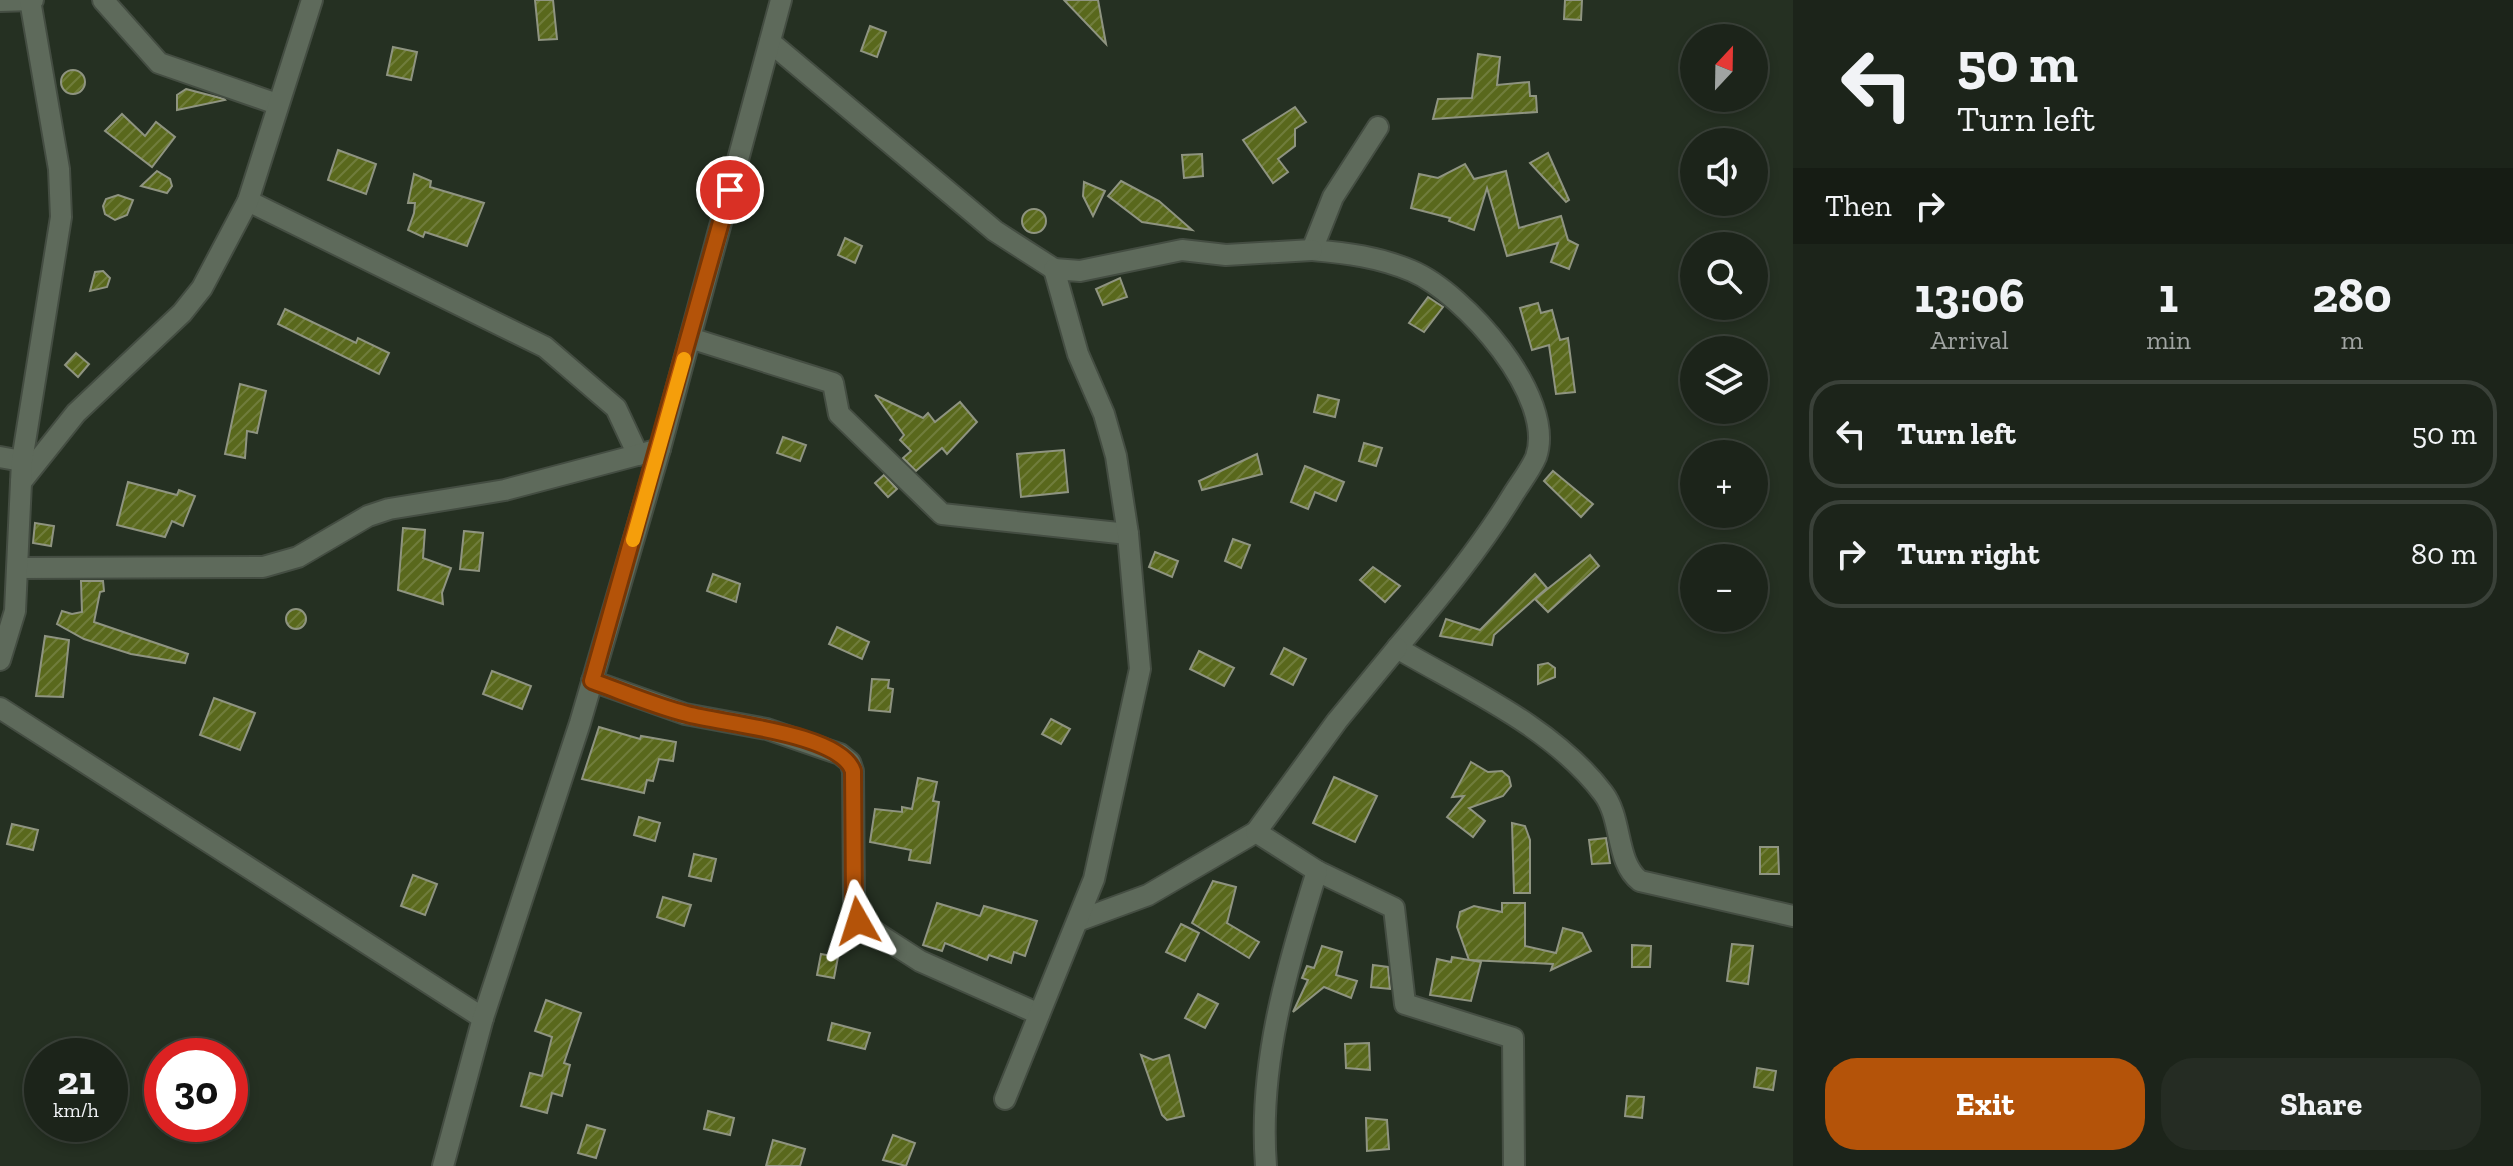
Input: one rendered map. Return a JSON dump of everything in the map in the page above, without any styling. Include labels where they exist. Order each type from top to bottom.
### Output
[{"type":"street","points":[[0,1],[31,0],[59,169],[61,217],[21,472],[15,611],[0,660]]},
{"type":"street","points":[[103,0],[159,63],[277,104]]},
{"type":"street","points":[[21,472],[76,413],[182,313],[202,288],[248,201],[312,0]]},
{"type":"street","points":[[443,1166],[483,1018],[592,681],[660,449],[781,0]]},
{"type":"street","points":[[770,42],[995,231],[1054,269],[1080,271],[1182,250],[1226,255],[1312,250],[1378,258],[1416,272],[1460,302],[1498,344],[1521,378],[1540,433],[1536,457],[1486,540],[1337,721],[1256,832],[1148,895],[1080,920]]},
{"type":"street","points":[[1312,250],[1333,197],[1378,127]]},
{"type":"street","points":[[248,201],[545,347],[616,408],[638,455]]},
{"type":"street","points":[[1005,1099],[1080,920],[1109,819],[1140,669],[1128,534],[1116,456],[1104,414],[1078,354],[1054,269]]},
{"type":"street","points":[[690,338],[833,383],[839,414],[942,514],[951,518],[1128,534]]},
{"type":"street","points":[[18,568],[263,567],[298,557],[378,512],[505,490],[660,449]]},
{"type":"street","points":[[0,457],[21,472]]},
{"type":"street","points":[[1397,648],[1517,718],[1566,755],[1604,793],[1615,814],[1629,873],[1640,881],[1793,916]]},
{"type":"street","points":[[592,681],[685,714],[767,729],[840,754],[850,762],[853,771],[854,903],[858,921],[920,961],[1039,1014]]},
{"type":"street","points":[[0,708],[483,1018]]},
{"type":"street","points":[[1256,832],[1317,871],[1394,908],[1405,1004],[1513,1038],[1514,1166]]},
{"type":"street","points":[[1266,1166],[1270,1060],[1276,1014],[1317,871]]},
{"type":"building","points":[[535,0],[553,0],[557,39],[539,40]]},
{"type":"building","points":[[1064,0],[1098,0],[1106,44]]},
{"type":"building","points":[[1565,0],[1582,0],[1581,20],[1564,19]]},
{"type":"building","points":[[870,26],[886,32],[877,57],[861,51]]},
{"type":"building","points":[[393,47],[417,52],[411,80],[387,75]]},
{"type":"building","points":[[1478,54],[1500,57],[1497,85],[1529,82],[1530,96],[1536,96],[1537,112],[1433,119],[1438,99],[1472,98]]},
{"type":"building","points":[[73,70],[82,73],[85,82],[82,91],[73,94],[64,91],[61,82],[64,73]]},
{"type":"building","points":[[186,89],[225,100],[177,110],[177,95]]},
{"type":"building","points":[[1295,107],[1306,122],[1295,129],[1295,146],[1278,159],[1288,172],[1273,183],[1243,140]]},
{"type":"building","points":[[122,114],[145,136],[156,122],[175,137],[152,167],[105,131]]},
{"type":"building","points":[[338,150],[376,164],[366,194],[328,180]]},
{"type":"building","points":[[1548,153],[1569,200],[1566,202],[1530,163]]},
{"type":"building","points":[[1202,154],[1203,176],[1184,178],[1182,155]]},
{"type":"building","points":[[1465,164],[1474,179],[1506,171],[1519,228],[1561,216],[1568,240],[1578,245],[1569,269],[1551,262],[1558,243],[1507,256],[1487,188],[1474,230],[1449,221],[1450,218],[1411,208],[1419,174],[1438,178]]},
{"type":"building","points":[[157,171],[170,179],[172,186],[167,193],[141,186]]},
{"type":"building","points":[[414,174],[431,181],[430,187],[484,203],[467,246],[425,232],[423,237],[408,230],[414,213],[415,203],[408,203]]},
{"type":"building","points":[[1121,181],[1159,201],[1192,230],[1142,222],[1108,196]]},
{"type":"building","points":[[1084,182],[1105,191],[1093,216],[1083,196]]},
{"type":"building","points":[[118,195],[133,200],[127,215],[115,220],[105,214],[103,206],[106,199]]},
{"type":"building","points":[[1034,209],[1042,213],[1046,221],[1042,229],[1034,233],[1026,229],[1022,221],[1026,213]]},
{"type":"building","points":[[845,238],[862,246],[855,263],[838,255]]},
{"type":"building","points":[[103,271],[110,278],[107,287],[90,291],[95,272]]},
{"type":"building","points":[[1120,278],[1127,297],[1103,305],[1096,289]]},
{"type":"building","points":[[1428,297],[1443,307],[1424,332],[1409,323]]},
{"type":"building","points":[[1538,303],[1541,313],[1552,310],[1560,340],[1568,338],[1575,392],[1556,394],[1549,345],[1532,350],[1520,308]]},
{"type":"building","points":[[285,309],[356,343],[358,338],[389,353],[379,374],[278,324]]},
{"type":"building","points":[[76,353],[89,364],[78,377],[65,365]]},
{"type":"building","points":[[240,384],[266,391],[257,433],[247,431],[245,458],[225,454]]},
{"type":"building","points":[[875,395],[923,418],[928,413],[935,422],[960,402],[977,422],[947,454],[942,448],[916,471],[903,458],[911,451],[900,440],[904,435]]},
{"type":"building","points":[[1318,395],[1339,400],[1335,417],[1314,412]]},
{"type":"building","points":[[783,437],[806,445],[800,461],[777,453]]},
{"type":"building","points":[[1364,443],[1382,448],[1376,466],[1359,461]]},
{"type":"building","points":[[1064,450],[1068,492],[1021,497],[1017,454]]},
{"type":"building","points":[[1257,454],[1262,474],[1202,490],[1199,481]]},
{"type":"building","points":[[1305,466],[1344,482],[1336,501],[1315,492],[1308,509],[1291,502]]},
{"type":"building","points":[[1553,471],[1593,504],[1581,517],[1544,481]]},
{"type":"building","points":[[884,475],[897,489],[888,497],[875,483]]},
{"type":"building","points":[[128,482],[177,495],[179,490],[195,496],[183,526],[172,521],[165,537],[117,525]]},
{"type":"building","points":[[35,523],[54,526],[51,546],[33,543]]},
{"type":"building","points":[[403,528],[425,530],[423,558],[451,568],[442,593],[443,604],[398,590]]},
{"type":"building","points":[[464,531],[483,533],[479,571],[460,569]]},
{"type":"building","points":[[1233,539],[1250,545],[1241,568],[1225,561]]},
{"type":"building","points":[[1155,552],[1178,561],[1172,577],[1149,567]]},
{"type":"building","points":[[1590,555],[1599,566],[1548,612],[1535,599]]},
{"type":"building","points":[[1373,567],[1400,586],[1385,602],[1360,580]]},
{"type":"building","points":[[713,574],[740,584],[736,602],[707,591]]},
{"type":"building","points":[[1535,574],[1547,588],[1494,635],[1492,645],[1440,636],[1446,619],[1480,630]]},
{"type":"building","points":[[81,581],[103,581],[104,591],[100,592],[94,622],[188,654],[185,663],[131,654],[84,639],[57,624],[62,611],[72,614],[82,612]]},
{"type":"building","points":[[296,609],[303,612],[306,619],[303,626],[296,629],[289,626],[286,619],[289,612]]},
{"type":"building","points":[[837,627],[869,642],[862,659],[829,644]]},
{"type":"building","points":[[45,636],[69,640],[63,697],[36,696]]},
{"type":"building","points":[[1284,648],[1306,659],[1293,685],[1271,674]]},
{"type":"building","points":[[1199,651],[1234,668],[1224,686],[1190,669]]},
{"type":"building","points":[[1548,663],[1555,668],[1555,677],[1538,684],[1538,665]]},
{"type":"building","points":[[492,671],[531,686],[522,709],[483,694]]},
{"type":"building","points":[[872,679],[889,680],[888,688],[893,689],[890,712],[869,710]]},
{"type":"building","points":[[214,698],[255,713],[240,750],[200,735]]},
{"type":"building","points":[[1051,719],[1070,729],[1061,744],[1042,734]]},
{"type":"building","points":[[599,727],[640,739],[641,736],[676,742],[673,761],[659,759],[653,781],[647,780],[644,793],[582,779]]},
{"type":"building","points":[[1471,762],[1488,772],[1502,771],[1509,777],[1511,786],[1503,796],[1469,808],[1485,821],[1473,837],[1447,817],[1464,796],[1452,797]]},
{"type":"building","points":[[1334,777],[1377,796],[1355,842],[1313,823]]},
{"type":"building","points":[[918,778],[937,782],[933,801],[939,802],[930,863],[909,860],[911,850],[870,842],[875,809],[902,812],[902,807],[912,809]]},
{"type":"building","points":[[639,817],[660,823],[655,841],[634,835]]},
{"type":"building","points":[[1512,823],[1525,826],[1530,840],[1530,893],[1514,893]]},
{"type":"building","points":[[12,824],[38,830],[33,850],[7,844]]},
{"type":"building","points":[[1606,838],[1610,863],[1592,864],[1589,840]]},
{"type":"building","points":[[1760,847],[1778,847],[1779,874],[1760,874]]},
{"type":"building","points":[[694,854],[716,859],[711,881],[689,876]]},
{"type":"building","points":[[413,875],[437,884],[425,915],[401,906]]},
{"type":"building","points":[[1213,881],[1236,887],[1227,923],[1259,942],[1249,958],[1192,923]]},
{"type":"building","points":[[663,897],[691,905],[684,926],[657,917]]},
{"type":"building","points":[[937,903],[980,916],[984,906],[1037,921],[1025,956],[1014,952],[1011,963],[989,955],[987,960],[945,943],[942,951],[923,945]]},
{"type":"building","points":[[1502,903],[1525,903],[1525,946],[1556,953],[1563,928],[1582,933],[1591,951],[1551,970],[1553,964],[1469,960],[1457,927],[1460,912],[1474,906],[1502,912]]},
{"type":"building","points":[[1181,924],[1199,933],[1185,961],[1166,952]]},
{"type":"building","points":[[1732,944],[1753,946],[1748,984],[1727,981]]},
{"type":"building","points":[[1632,945],[1651,946],[1650,967],[1632,967]]},
{"type":"building","points":[[1322,946],[1342,952],[1336,975],[1357,981],[1351,998],[1324,987],[1293,1012],[1308,980],[1302,978],[1307,966],[1314,968]]},
{"type":"building","points":[[821,954],[838,957],[834,978],[817,975]]},
{"type":"building","points":[[1452,957],[1481,962],[1471,1001],[1430,995],[1437,959],[1451,962]]},
{"type":"building","points":[[1373,965],[1388,967],[1390,989],[1371,987]]},
{"type":"building","points":[[1198,994],[1218,1004],[1205,1028],[1185,1018]]},
{"type":"building","points":[[546,1000],[581,1013],[564,1063],[570,1065],[562,1096],[552,1093],[547,1113],[521,1106],[530,1073],[542,1076],[552,1037],[535,1031]]},
{"type":"building","points":[[832,1023],[870,1033],[865,1049],[828,1040]]},
{"type":"building","points":[[1369,1043],[1370,1070],[1346,1068],[1345,1044]]},
{"type":"building","points":[[1141,1055],[1153,1060],[1169,1055],[1184,1116],[1167,1120],[1162,1115]]},
{"type":"building","points":[[1757,1068],[1776,1071],[1773,1090],[1754,1087]]},
{"type":"building","points":[[1627,1096],[1644,1097],[1642,1118],[1625,1116]]},
{"type":"building","points":[[708,1111],[734,1118],[730,1135],[704,1129]]},
{"type":"building","points":[[1366,1118],[1387,1120],[1389,1149],[1367,1151]]},
{"type":"building","points":[[587,1125],[605,1130],[596,1158],[578,1153]]},
{"type":"building","points":[[893,1135],[915,1143],[906,1166],[883,1160]]},
{"type":"building","points":[[773,1140],[805,1149],[800,1166],[766,1166]]},
{"type":"slow traffic","points":[[633,540],[684,359]]},
{"type":"route","points":[[730,190],[660,449],[592,681],[685,714],[789,735],[840,754],[850,762],[853,771],[854,903],[858,921]]}]
